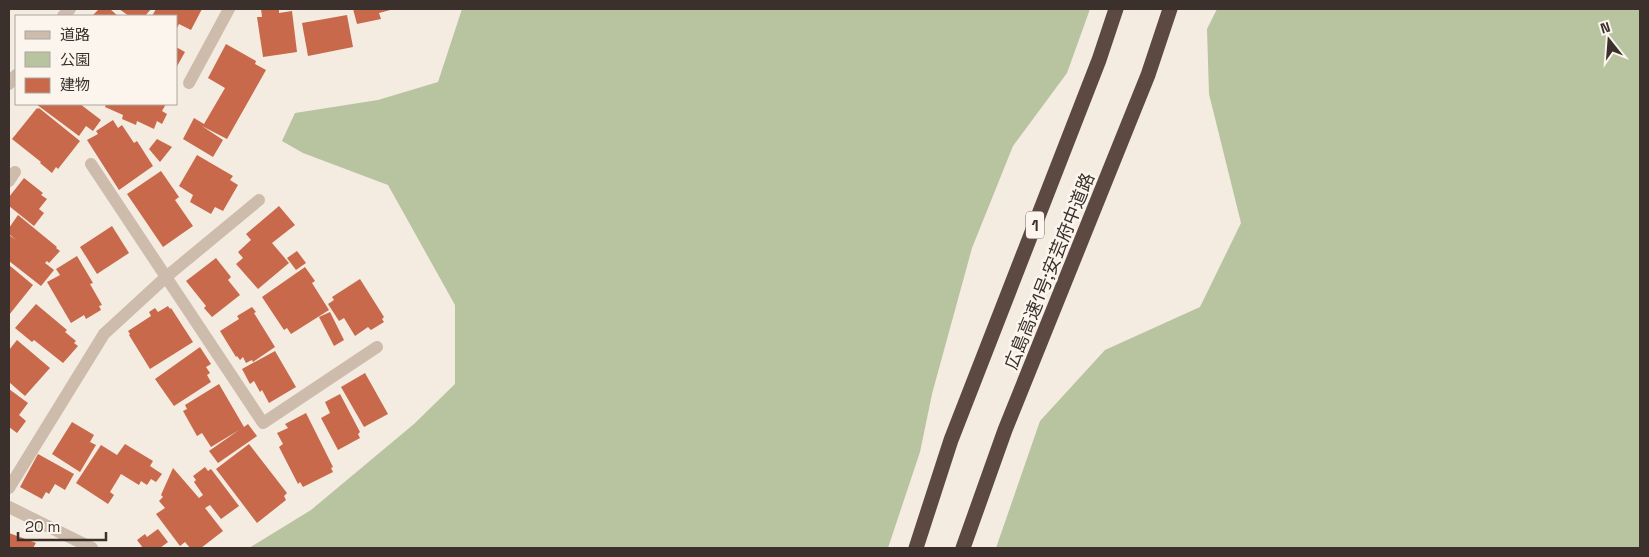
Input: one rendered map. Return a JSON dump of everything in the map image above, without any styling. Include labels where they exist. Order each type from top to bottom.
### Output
[{"type":"highway","name":"広島高速1号;安芸府中道路","points":[[916,548],[952,440],[1099,60],[1116,9]]},
{"type":"highway","name":"広島高速1号;安芸府中道路","points":[[963,548],[1005,430],[1148,75],[1170,9]]},
{"type":"street","points":[[189,83],[229,9]]},
{"type":"street","points":[[91,164],[263,423],[378,346]]},
{"type":"street","points":[[9,488],[104,334],[166,277],[259,200]]},
{"type":"street","points":[[9,507],[92,548]]},
{"type":"green space","points":[[462,9],[1090,9],[1067,73],[1013,146],[972,248],[932,394],[920,452],[888,548],[249,548],[311,510],[414,424],[455,384],[455,305],[388,185],[303,153],[282,141],[295,113],[378,100],[438,82]]},
{"type":"green space","points":[[1217,9],[1640,9],[1640,548],[996,548],[1040,421],[1105,350],[1200,307],[1241,223],[1209,94],[1207,29]]},
{"type":"building","points":[[99,9],[110,9],[117,15],[93,15]]},
{"type":"building","points":[[119,9],[151,9],[146,15],[128,15]]},
{"type":"building","points":[[156,9],[202,9],[191,30],[179,24],[178,26],[178,15],[153,15]]},
{"type":"building","points":[[261,9],[279,9],[279,13],[292,11],[297,52],[263,57],[257,17],[262,17]]},
{"type":"building","points":[[353,9],[394,9],[379,13],[381,19],[357,24]]},
{"type":"building","points":[[347,15],[353,47],[308,56],[302,23]]},
{"type":"building","points":[[226,44],[256,61],[255,64],[266,70],[227,139],[202,126],[223,140],[213,157],[183,139],[194,118],[204,124],[225,88],[208,78]]},
{"type":"building","points":[[178,48],[185,52],[178,64]]},
{"type":"building","points":[[37,105],[81,105],[101,120],[93,131],[86,126],[79,136]]},
{"type":"building","points":[[106,105],[165,105],[162,111],[167,114],[162,124],[157,121],[154,129],[137,121],[136,125],[122,119],[123,115],[105,107]]},
{"type":"building","points":[[37,108],[80,141],[58,169],[56,167],[52,173],[12,139]]},
{"type":"building","points":[[113,120],[118,128],[122,125],[134,143],[137,141],[153,166],[119,190],[87,140],[98,134],[96,131]]},
{"type":"building","points":[[157,139],[172,147],[160,162],[149,149]]},
{"type":"building","points":[[197,155],[233,176],[230,180],[238,185],[223,211],[215,207],[211,214],[190,202],[193,195],[179,186]]},
{"type":"building","points":[[161,171],[179,197],[175,200],[193,226],[163,247],[127,194]]},
{"type":"building","points":[[24,178],[43,193],[41,195],[47,199],[39,209],[44,213],[34,226],[9,206],[9,197]]},
{"type":"building","points":[[279,206],[295,225],[272,243],[289,263],[258,289],[236,264],[243,258],[238,252],[251,240],[246,234]]},
{"type":"building","points":[[18,215],[60,251],[49,263],[47,261],[45,263],[54,270],[41,286],[9,261],[9,235],[16,240],[9,234],[9,228]]},
{"type":"building","points":[[112,226],[129,253],[97,274],[80,247]]},
{"type":"building","points":[[297,251],[306,263],[296,270],[287,258]]},
{"type":"building","points":[[77,256],[93,283],[90,284],[102,305],[99,306],[101,310],[86,319],[84,315],[71,323],[47,282],[60,275],[56,269]]},
{"type":"building","points":[[216,258],[231,277],[228,280],[240,295],[212,317],[204,308],[206,306],[186,281]]},
{"type":"building","points":[[9,265],[33,285],[9,315]]},
{"type":"building","points":[[305,267],[315,281],[312,283],[329,310],[291,334],[287,328],[284,330],[262,297]]},
{"type":"building","points":[[360,279],[384,317],[382,319],[384,322],[371,330],[368,327],[355,336],[344,318],[339,321],[328,304],[334,300],[332,297]]},
{"type":"building","points":[[36,304],[67,330],[65,332],[76,341],[74,343],[78,346],[63,363],[15,328]]},
{"type":"building","points":[[168,306],[193,342],[150,369],[128,331],[151,316],[149,312],[155,308],[158,312]]},
{"type":"building","points":[[252,307],[275,347],[253,362],[252,360],[246,363],[243,357],[240,360],[236,357],[220,331],[239,319],[237,316]]},
{"type":"building","points":[[330,312],[344,340],[334,346],[319,317]]},
{"type":"building","points":[[17,340],[50,368],[25,396],[9,382],[9,350]]},
{"type":"building","points":[[200,347],[211,364],[206,367],[210,373],[207,375],[211,382],[174,406],[155,379]]},
{"type":"building","points":[[275,351],[296,387],[269,403],[262,390],[260,392],[254,381],[250,384],[242,369]]},
{"type":"building","points":[[365,373],[388,414],[364,427],[341,387]]},
{"type":"building","points":[[219,384],[244,427],[248,424],[257,436],[218,463],[209,451],[239,430],[211,447],[202,433],[197,436],[183,411],[187,409],[185,405]]},
{"type":"building","points":[[9,389],[28,403],[19,415],[26,421],[17,433],[9,427]]},
{"type":"building","points":[[340,394],[360,432],[358,434],[360,438],[338,450],[321,418],[330,413],[325,402]]},
{"type":"building","points":[[306,413],[333,467],[331,468],[333,472],[303,487],[300,482],[298,484],[279,447],[283,444],[277,433],[288,428],[285,424]]},
{"type":"building","points":[[72,422],[94,435],[90,442],[96,445],[80,472],[52,454]]},
{"type":"building","points":[[125,444],[153,461],[150,466],[162,474],[156,482],[151,479],[147,485],[141,481],[139,485],[121,474],[110,492],[114,495],[108,504],[76,483],[101,445],[117,455]]},
{"type":"building","points":[[249,444],[287,493],[284,496],[286,500],[257,523],[216,469]]},
{"type":"building","points":[[38,454],[74,474],[65,490],[55,484],[49,494],[46,492],[42,499],[20,487]]},
{"type":"building","points":[[205,467],[208,471],[211,469],[239,506],[221,519],[210,505],[205,508],[223,531],[201,548],[190,548],[185,542],[180,546],[156,514],[165,508],[159,501],[163,497],[161,495],[173,468],[199,498],[203,495],[194,482],[196,480],[193,476]]},
{"type":"building","points":[[158,529],[168,542],[160,548],[143,548],[137,540],[145,534],[147,537]]},
{"type":"building","points":[[9,533],[36,543],[33,548],[9,548]]}]
